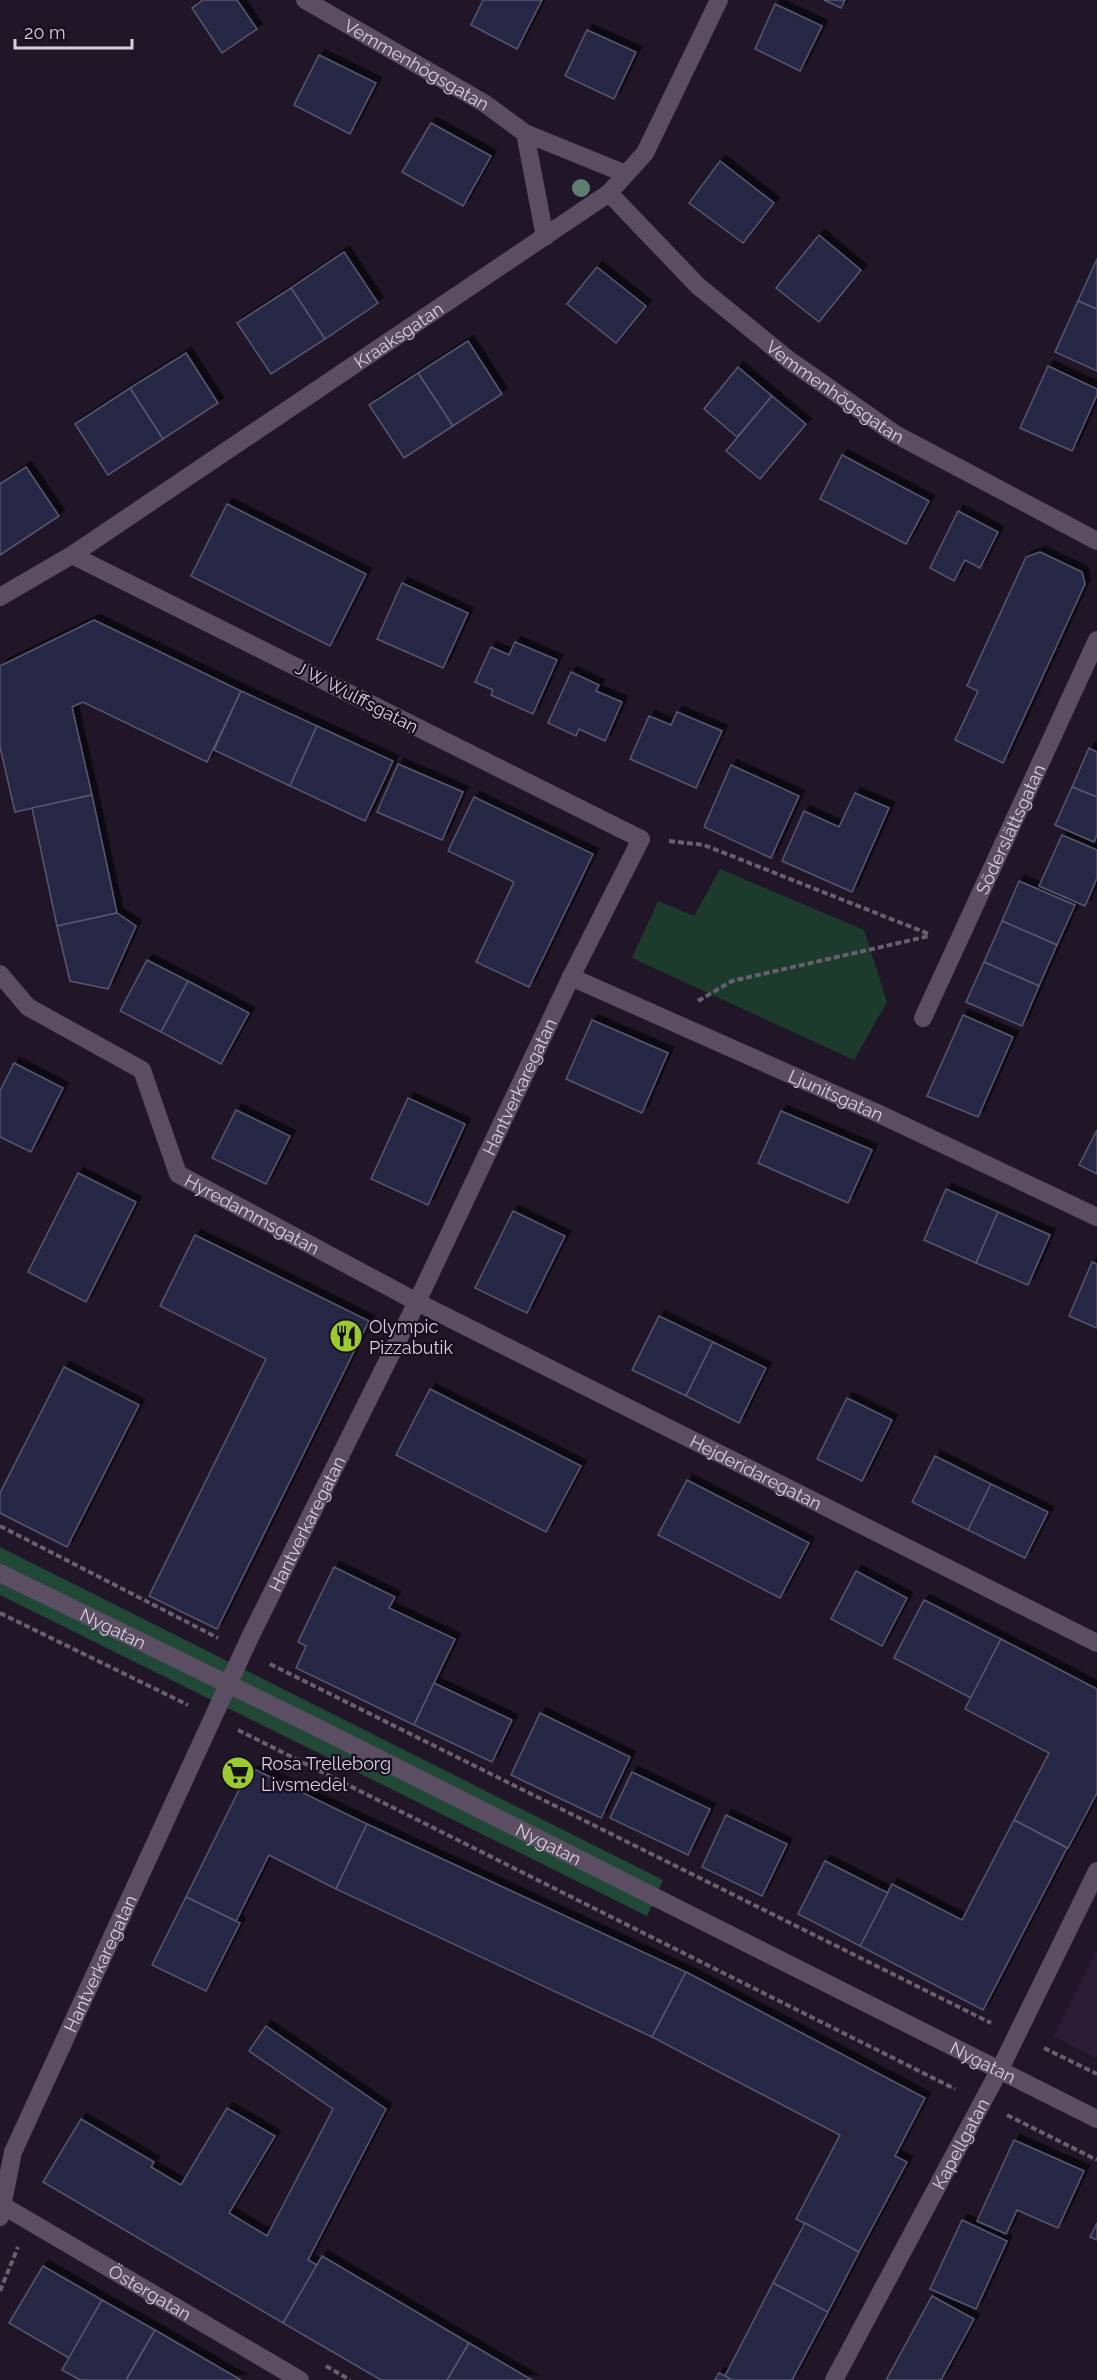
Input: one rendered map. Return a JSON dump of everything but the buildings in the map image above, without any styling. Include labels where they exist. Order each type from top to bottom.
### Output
[{"type":"street","name":"Vemmenhögsgatan","points":[[305,0],[484,103],[525,133],[626,174]]},
{"type":"street","name":"Kraaksgatan","points":[[0,597],[72,555],[609,193],[645,153],[719,0]]},
{"type":"street","points":[[525,133],[545,237]]},
{"type":"street","name":"Vemmenhögsgatan","points":[[609,193],[698,286],[789,360],[895,434],[1096,539]]},
{"type":"street","name":"J W Wulffsgatan","points":[[72,555],[641,838]]},
{"type":"street","name":"Söderslättsgatan","points":[[923,1018],[1097,640]]},
{"type":"street","name":"Hantverkaregatan","points":[[1,2209],[13,2152],[243,1651],[417,1302],[571,977],[641,838]]},
{"type":"street","name":"Hyredammsgatan","points":[[0,974],[28,1007],[142,1070],[178,1174],[417,1302]]},
{"type":"street","name":"Ljunitsgatan","points":[[571,977],[875,1112],[1097,1217]]},
{"type":"street","name":"Hejderidaregatan","points":[[417,1302],[1097,1643]]},
{"type":"street","name":"Nygatan","points":[[0,1573],[229,1684],[1097,2119]]},
{"type":"street","name":"Kapellgatan","points":[[834,2380],[1000,2069],[1097,1871]]},
{"type":"street","name":"Östergatan","points":[[1,2209],[300,2380]]},
{"type":"path","points":[[641,838],[704,845],[933,935],[732,981],[666,1019]]},
{"type":"path","points":[[0,1526],[243,1651],[1097,2074]]},
{"type":"path","points":[[0,1613],[1097,2160]]},
{"type":"shaded area","points":[[1097,1950],[1097,2059],[1054,2036]]},
{"type":"green space","points":[[720,869],[864,930],[887,1002],[854,1060],[632,958],[658,901],[694,916]]},
{"type":"green space","points":[[0,1547],[663,1880],[647,1916],[0,1595]]},
{"type":"place","name":"Olympic Pizzabutik","points":[[346,1336]]},
{"type":"place","name":"Rosa Trelleborg Livsmedel","points":[[238,1773]]}]
